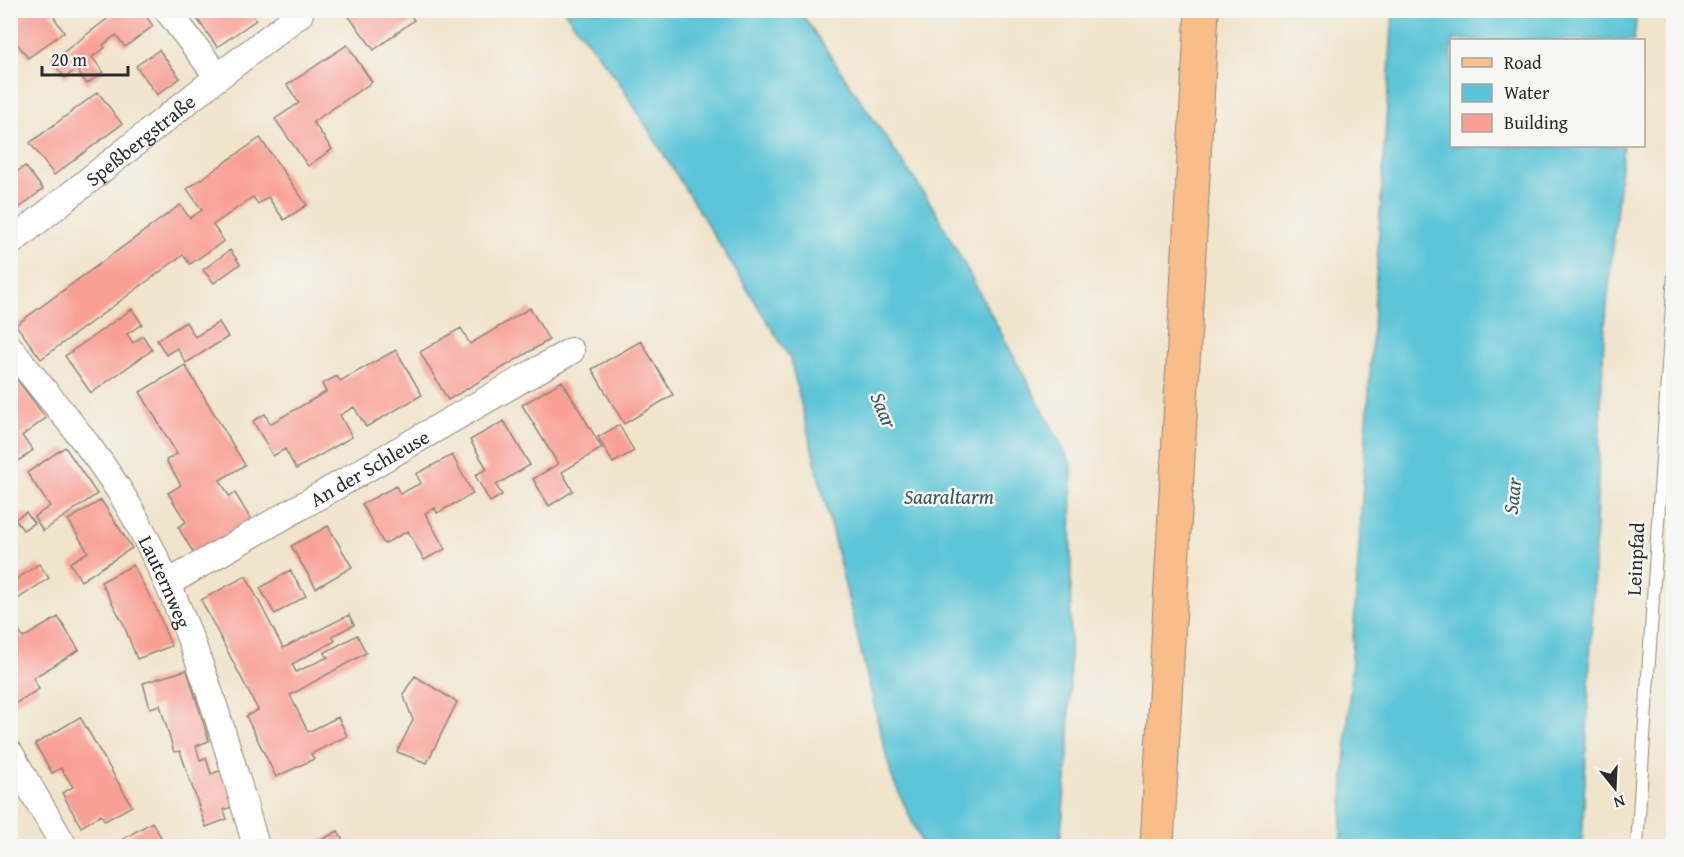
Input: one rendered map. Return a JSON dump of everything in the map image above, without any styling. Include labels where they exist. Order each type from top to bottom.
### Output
[{"type":"main road","points":[[1157,846],[1202,10]]},
{"type":"street","points":[[167,10],[218,77]]},
{"type":"street","name":"Speßbergstraße","points":[[10,243],[300,14]]},
{"type":"street","name":"Lauternweg","points":[[10,348],[98,460],[127,503],[168,583],[215,704],[256,846]]},
{"type":"street","name":"An der Schleuse","points":[[168,583],[571,351]]},
{"type":"street","points":[[10,753],[64,846]]},
{"type":"lane","name":"Leinpfad","points":[[1637,846],[1674,274]]},
{"type":"water","name":"Saaraltarm","points":[[564,11],[800,11],[935,210],[1072,465],[1069,744],[1060,846],[923,846],[891,775],[790,358],[617,79]]},
{"type":"water","name":"Saar","points":[[1393,11],[1637,11],[1634,39],[1450,39],[1450,147],[1623,147],[1604,336],[1582,846],[1340,846]]},
{"type":"building","points":[[10,10],[49,10],[64,32],[28,58],[10,34]]},
{"type":"building","points":[[119,10],[142,10],[153,26],[125,47],[116,35],[103,45],[105,48],[92,57],[103,72],[87,84],[76,69],[65,78],[52,61]]},
{"type":"building","points":[[191,10],[249,10],[256,20],[217,47]]},
{"type":"building","points":[[344,10],[407,10],[414,20],[374,50]]},
{"type":"building","points":[[347,45],[372,82],[313,122],[332,149],[308,166],[275,119],[299,103],[287,85]]},
{"type":"building","points":[[159,50],[180,78],[157,95],[136,66]]},
{"type":"building","points":[[98,92],[122,124],[54,175],[30,143]]},
{"type":"building","points":[[260,138],[307,205],[284,220],[268,197],[258,204],[253,197],[213,225],[224,241],[190,264],[183,255],[41,359],[16,325],[180,205],[190,218],[202,210],[187,189]]},
{"type":"building","points":[[25,166],[43,189],[18,209],[10,199],[10,177]]},
{"type":"building","points":[[230,250],[240,264],[214,283],[203,270]]},
{"type":"building","points":[[530,308],[549,340],[448,400],[420,352],[461,328],[470,344]]},
{"type":"building","points":[[132,309],[142,324],[127,334],[133,343],[143,336],[152,350],[91,393],[65,356]]},
{"type":"building","points":[[186,322],[195,337],[219,322],[228,337],[186,363],[177,348],[166,355],[157,340]]},
{"type":"building","points":[[641,341],[673,395],[624,424],[592,369]]},
{"type":"building","points":[[396,350],[422,395],[366,427],[354,407],[340,415],[352,437],[296,469],[285,449],[273,456],[253,421],[265,414],[270,424],[326,392],[322,384],[337,376],[340,381]]},
{"type":"building","points":[[185,365],[245,465],[220,480],[229,496],[235,493],[253,523],[196,557],[178,527],[186,522],[168,493],[181,485],[166,460],[177,454],[140,392]]},
{"type":"building","points":[[10,370],[46,418],[22,436],[33,450],[17,462],[10,455]]},
{"type":"building","points":[[562,381],[602,448],[562,472],[573,491],[549,506],[533,479],[558,464],[522,405]]},
{"type":"building","points":[[504,421],[530,465],[496,485],[502,495],[490,502],[475,475],[487,469],[470,440]]},
{"type":"building","points":[[619,425],[634,451],[613,463],[598,437]]},
{"type":"building","points":[[65,447],[97,494],[43,531],[34,517],[50,506],[27,473]]},
{"type":"building","points":[[452,455],[473,494],[437,513],[435,508],[425,513],[445,549],[424,560],[408,531],[384,544],[362,504],[396,486],[400,494],[421,483],[416,474]]},
{"type":"building","points":[[101,500],[132,548],[81,581],[70,563],[88,552],[68,520]]},
{"type":"building","points":[[26,512],[34,523],[23,530],[15,519]]},
{"type":"building","points":[[328,526],[352,567],[316,588],[291,546]]},
{"type":"building","points":[[39,564],[49,578],[10,604],[10,584]]},
{"type":"building","points":[[133,565],[157,610],[171,646],[137,659],[123,623],[101,582]]},
{"type":"building","points":[[290,570],[306,596],[275,614],[260,588]]},
{"type":"building","points":[[246,576],[283,648],[349,615],[354,625],[332,636],[335,641],[292,664],[296,672],[328,657],[324,653],[357,635],[366,653],[290,695],[308,732],[338,717],[347,736],[311,754],[314,759],[276,777],[246,716],[258,710],[201,600]]},
{"type":"building","points":[[58,617],[79,650],[33,678],[39,689],[13,705],[10,702],[10,622],[13,621],[23,638]]},
{"type":"building","points":[[187,670],[209,741],[196,746],[200,760],[206,758],[211,774],[222,770],[234,806],[224,810],[227,819],[206,827],[180,751],[174,752],[160,705],[150,708],[143,683]]},
{"type":"building","points":[[415,676],[457,702],[427,763],[397,752],[413,720],[403,694]]},
{"type":"building","points":[[80,717],[132,806],[105,821],[101,815],[81,827],[62,793],[73,787],[61,768],[52,773],[35,744]]},
{"type":"building","points":[[152,822],[166,846],[111,846]]},
{"type":"building","points":[[338,831],[346,846],[310,846]]}]
